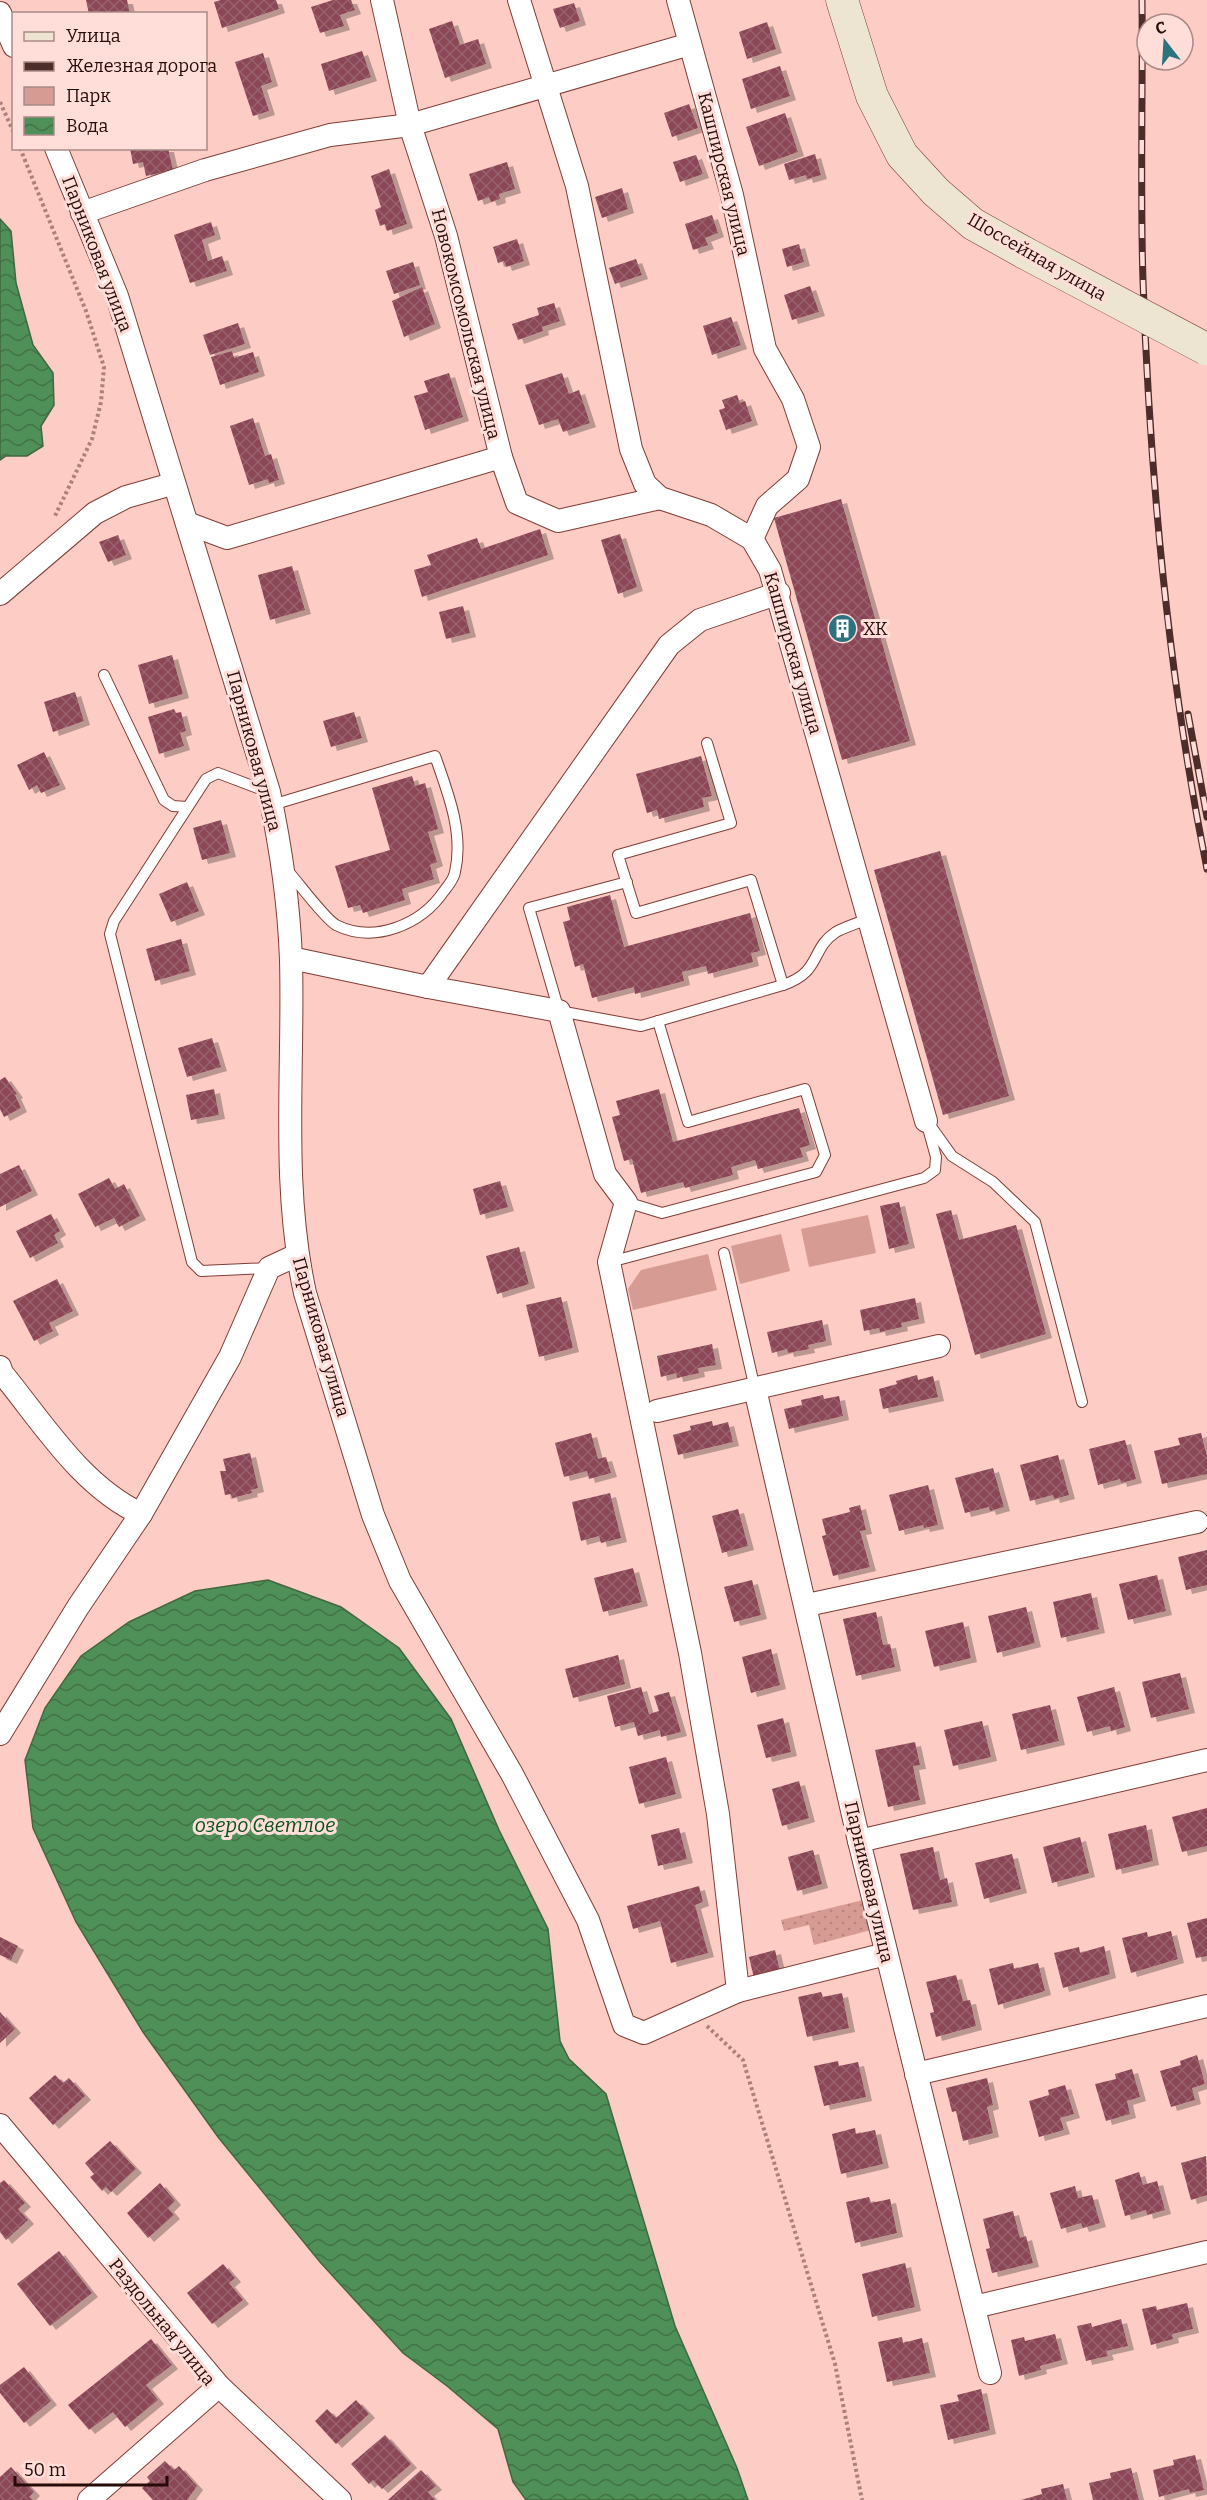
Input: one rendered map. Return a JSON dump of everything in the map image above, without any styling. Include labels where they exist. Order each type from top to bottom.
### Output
[{"type":"main road","name":"Шоссейная улица","points":[[842,0],[872,96],[902,155],[936,192],[973,224],[1206,349]]},
{"type":"street","name":"Новокомсомольская улица","points":[[382,0],[410,125],[446,236],[501,457],[517,503],[558,520],[660,498]]},
{"type":"street","points":[[519,0],[577,186],[631,449],[645,484],[660,498],[711,514],[752,539]]},
{"type":"street","name":"Кашпирская улица","points":[[678,0],[732,195],[765,349],[793,399],[809,447],[798,479],[767,506],[752,539],[770,570],[779,593],[926,1121]]},
{"type":"street","points":[[0,13],[12,41]]},
{"type":"street","points":[[82,213],[205,170],[330,135],[410,125],[690,44]]},
{"type":"street","name":"Парниковая улица","points":[[57,150],[117,296],[172,484],[187,523],[271,799],[284,866],[291,958],[291,1162],[297,1255],[305,1293],[373,1515],[400,1581],[512,1773],[588,1920],[624,2025],[644,2033],[738,1990],[886,1954]]},
{"type":"street","points":[[187,523],[227,538],[501,457]]},
{"type":"street","points":[[0,594],[95,513],[126,498],[172,484]]},
{"type":"street","points":[[428,987],[669,645],[700,620],[779,593]]},
{"type":"street","points":[[291,958],[428,987],[559,1011],[605,1174],[626,1202],[609,1262],[692,1665],[718,1814],[738,1990]]},
{"type":"street","points":[[0,1734],[78,1607],[141,1514],[230,1357],[269,1268],[297,1255]]},
{"type":"street","points":[[657,1411],[939,1346]]},
{"type":"street","points":[[0,1367],[2,1373],[82,1471],[106,1494],[141,1514]]},
{"type":"street","name":"Парниковая улица","points":[[755,1389],[807,1605],[859,1841],[990,2373]]},
{"type":"street","points":[[807,1605],[1197,1522]]},
{"type":"street","points":[[859,1841],[1207,1760]]},
{"type":"street","points":[[916,2074],[1207,2006]]},
{"type":"street","name":"Раздольная улица","points":[[0,2125],[219,2386],[89,2500]]},
{"type":"street","points":[[974,2307],[1207,2252]]},
{"type":"street","points":[[219,2386],[340,2500]]},
{"type":"lane","points":[[104,675],[164,800],[173,806],[187,807]]},
{"type":"lane","points":[[707,743],[730,823],[618,855],[636,913],[751,880],[783,985]]},
{"type":"lane","points":[[269,1268],[201,1271],[192,1262],[110,934],[114,921],[206,779],[218,773],[271,799],[435,756],[451,801],[458,842],[455,874],[435,904],[414,920],[385,932],[360,934],[334,924],[284,866]]},
{"type":"lane","points":[[627,882],[529,908],[559,1011],[641,1026],[783,985],[799,979],[808,972],[822,947],[835,933],[868,919]]},
{"type":"lane","points":[[626,1202],[662,1214],[816,1172],[825,1155],[806,1089],[688,1122],[658,1021]]},
{"type":"lane","points":[[609,1262],[924,1178],[935,1170],[936,1157],[926,1121]]},
{"type":"lane","points":[[926,1121],[952,1156],[993,1182],[1035,1222],[1082,1402]]},
{"type":"lane","points":[[724,1253],[755,1389]]},
{"type":"path","points":[[0,102],[12,129]]},
{"type":"path","points":[[21,150],[86,310],[104,367],[101,402],[92,439],[53,520]]},
{"type":"path","points":[[691,2012],[743,2061],[835,2364],[862,2500]]},
{"type":"green space","points":[[868,1215],[876,1253],[809,1267],[801,1229]]},
{"type":"green space","points":[[781,1234],[790,1271],[740,1284],[731,1246]]},
{"type":"green space","points":[[708,1254],[717,1290],[633,1310],[628,1289],[641,1270]]},
{"type":"green space","points":[[863,1900],[871,1930],[814,1945],[809,1925],[784,1931],[781,1920]]},
{"type":"water","points":[[0,219],[11,231],[16,283],[33,345],[53,373],[54,405],[41,426],[43,446],[27,456],[6,456],[0,460]]},
{"type":"water","name":"озеро Светлое","points":[[268,1580],[341,1607],[399,1648],[451,1719],[499,1830],[548,1929],[560,2041],[569,2059],[606,2094],[675,2326],[737,2468],[748,2500],[526,2500],[513,2482],[498,2429],[403,2353],[320,2262],[218,2137],[143,2032],[76,1922],[33,1828],[25,1760],[45,1708],[81,1656],[129,1622],[195,1591]]},
{"type":"building","points":[[86,0],[127,0],[130,12],[89,12]]},
{"type":"building","points":[[276,0],[279,9],[222,28],[214,2]]},
{"type":"building","points":[[333,0],[351,0],[355,10],[340,15],[344,26],[320,33],[311,7]]},
{"type":"building","points":[[574,3],[580,21],[560,28],[553,9]]},
{"type":"building","points":[[452,21],[460,45],[478,39],[486,64],[445,78],[429,29]]},
{"type":"building","points":[[767,22],[776,49],[747,59],[739,32]]},
{"type":"building","points":[[362,51],[371,77],[329,91],[321,64]]},
{"type":"building","points":[[263,53],[272,82],[261,86],[269,111],[253,116],[235,62]]},
{"type":"building","points":[[780,66],[790,96],[751,109],[742,79]]},
{"type":"building","points":[[689,104],[698,128],[672,137],[664,113]]},
{"type":"building","points":[[785,113],[798,152],[759,166],[746,127]]},
{"type":"building","points":[[130,150],[168,150],[173,170],[146,176],[143,162],[133,164]]},
{"type":"building","points":[[815,154],[821,175],[807,179],[806,175],[789,180],[784,164]]},
{"type":"building","points":[[696,155],[703,174],[680,182],[673,162]]},
{"type":"building","points":[[507,162],[515,189],[499,194],[500,199],[491,202],[489,197],[478,201],[469,174]]},
{"type":"building","points":[[389,169],[407,224],[387,231],[385,224],[380,226],[375,210],[381,207],[371,176]]},
{"type":"building","points":[[622,188],[628,209],[602,218],[595,197]]},
{"type":"building","points":[[712,215],[718,233],[705,238],[708,245],[693,250],[685,224]]},
{"type":"building","points":[[211,222],[215,235],[202,240],[208,261],[222,256],[227,271],[190,283],[174,235]]},
{"type":"building","points":[[517,239],[524,261],[506,267],[504,261],[498,263],[493,247]]},
{"type":"building","points":[[799,244],[804,262],[787,267],[782,249]]},
{"type":"building","points":[[636,259],[642,275],[615,284],[609,268]]},
{"type":"building","points":[[413,262],[420,285],[394,294],[386,271]]},
{"type":"building","points":[[810,286],[819,312],[792,320],[784,295]]},
{"type":"building","points":[[422,287],[435,324],[404,337],[392,301]]},
{"type":"building","points":[[554,303],[560,321],[542,327],[543,331],[518,340],[512,324],[539,315],[537,308]]},
{"type":"building","points":[[731,317],[741,345],[712,355],[703,326]]},
{"type":"building","points":[[238,323],[245,344],[210,355],[203,335]]},
{"type":"building","points":[[232,351],[234,358],[253,352],[259,372],[220,385],[211,357]]},
{"type":"building","points":[[449,373],[463,417],[425,430],[414,396],[428,392],[424,381]]},
{"type":"building","points":[[562,373],[569,394],[579,390],[590,423],[563,432],[558,419],[539,425],[525,385]]},
{"type":"building","points":[[737,395],[740,403],[745,401],[752,421],[726,430],[719,410],[725,408],[722,400]]},
{"type":"building","points":[[253,418],[265,456],[271,454],[279,480],[269,483],[268,479],[249,485],[230,426]]},
{"type":"building","name":"ХК","points":[[841,499],[910,741],[842,760],[774,518]]},
{"type":"building","points":[[540,529],[548,555],[422,597],[414,570],[431,565],[427,555],[477,538],[481,549]]},
{"type":"building","points":[[620,534],[637,587],[618,594],[601,540]]},
{"type":"building","points":[[118,535],[126,555],[108,562],[99,542]]},
{"type":"building","points":[[292,566],[305,610],[270,620],[258,575]]},
{"type":"building","points":[[463,606],[470,633],[446,639],[439,612]]},
{"type":"building","points":[[172,655],[183,694],[149,704],[138,665]]},
{"type":"building","points":[[75,692],[84,721],[53,732],[44,702]]},
{"type":"building","points":[[174,709],[176,713],[181,712],[186,731],[180,733],[184,746],[159,754],[148,717]]},
{"type":"building","points":[[354,712],[362,738],[331,747],[323,721]]},
{"type":"building","points":[[44,752],[60,785],[41,793],[37,785],[29,790],[17,765]]},
{"type":"building","points":[[701,756],[712,796],[702,798],[704,807],[659,819],[657,810],[647,813],[636,774]]},
{"type":"building","points":[[412,776],[415,786],[425,783],[438,829],[428,832],[437,862],[430,865],[434,879],[402,889],[405,900],[363,913],[360,905],[348,908],[335,866],[390,850],[372,788]]},
{"type":"building","points":[[221,820],[230,853],[202,860],[193,828]]},
{"type":"building","points":[[940,851],[1009,1096],[943,1115],[874,870]]},
{"type":"building","points":[[187,882],[199,911],[171,922],[159,894]]},
{"type":"building","points":[[610,895],[624,947],[750,913],[760,951],[751,953],[753,962],[708,974],[706,966],[682,972],[684,981],[635,994],[634,987],[592,998],[583,964],[575,967],[563,922],[570,920],[567,907]]},
{"type":"building","points":[[181,939],[190,971],[155,981],[146,949]]},
{"type":"building","points":[[212,1038],[221,1067],[187,1077],[178,1048]]},
{"type":"building","points":[[5,1077],[17,1094],[15,1095],[21,1108],[4,1117],[0,1109],[0,1080]]},
{"type":"building","points":[[214,1089],[219,1115],[191,1120],[186,1095]]},
{"type":"building","points":[[659,1089],[673,1142],[799,1108],[810,1145],[800,1148],[803,1157],[758,1169],[755,1160],[731,1167],[733,1175],[685,1188],[683,1182],[641,1193],[632,1159],[624,1161],[612,1117],[620,1115],[616,1101]]},
{"type":"building","points":[[19,1165],[32,1191],[0,1207],[0,1174]]},
{"type":"building","points":[[109,1178],[115,1189],[124,1184],[140,1216],[119,1227],[114,1218],[95,1227],[78,1194]]},
{"type":"building","points":[[500,1181],[508,1207],[480,1215],[473,1189]]},
{"type":"building","points":[[899,1202],[909,1244],[889,1249],[880,1206]]},
{"type":"building","points":[[951,1210],[959,1240],[1016,1225],[1046,1334],[975,1355],[936,1214]]},
{"type":"building","points":[[51,1214],[60,1231],[54,1235],[58,1243],[30,1258],[16,1231]]},
{"type":"building","points":[[519,1247],[529,1284],[497,1294],[486,1256]]},
{"type":"building","points":[[57,1279],[73,1311],[49,1323],[53,1331],[34,1341],[13,1301]]},
{"type":"building","points":[[561,1297],[573,1348],[539,1357],[526,1305]]},
{"type":"building","points":[[915,1298],[919,1319],[901,1323],[902,1327],[880,1332],[879,1328],[864,1331],[860,1310]]},
{"type":"building","points":[[822,1320],[826,1341],[808,1345],[809,1349],[788,1353],[787,1349],[772,1353],[767,1332]]},
{"type":"building","points":[[712,1344],[716,1365],[698,1368],[699,1373],[677,1378],[676,1373],[661,1377],[657,1356]]},
{"type":"building","points":[[917,1375],[918,1380],[933,1376],[938,1397],[883,1409],[879,1389]]},
{"type":"building","points":[[823,1395],[824,1399],[839,1396],[843,1416],[789,1429],[784,1409],[802,1405],[801,1400]]},
{"type":"building","points":[[712,1421],[713,1426],[728,1422],[733,1442],[678,1455],[673,1435],[691,1430],[690,1426]]},
{"type":"building","points":[[591,1433],[598,1459],[606,1457],[611,1473],[589,1479],[587,1471],[564,1477],[555,1443]]},
{"type":"building","points":[[1201,1433],[1207,1456],[1207,1474],[1162,1484],[1154,1451],[1180,1445],[1178,1438]]},
{"type":"building","points":[[1125,1440],[1136,1479],[1121,1483],[1120,1479],[1098,1485],[1089,1449]]},
{"type":"building","points":[[250,1453],[258,1488],[251,1490],[252,1493],[232,1498],[231,1494],[225,1495],[220,1471],[226,1471],[223,1459]]},
{"type":"building","points":[[1058,1455],[1069,1495],[1054,1499],[1053,1495],[1030,1501],[1020,1465]]},
{"type":"building","points":[[993,1468],[1004,1507],[990,1511],[989,1507],[965,1513],[955,1478]]},
{"type":"building","points":[[928,1485],[938,1525],[924,1528],[923,1525],[899,1531],[889,1495]]},
{"type":"building","points":[[610,1493],[621,1538],[601,1543],[599,1536],[581,1541],[572,1502]]},
{"type":"building","points":[[860,1505],[866,1530],[860,1531],[870,1567],[833,1576],[822,1536],[826,1535],[822,1519],[850,1512],[849,1508]]},
{"type":"building","points":[[738,1509],[748,1546],[722,1553],[712,1516]]},
{"type":"building","points":[[1207,1550],[1207,1585],[1186,1590],[1178,1557]]},
{"type":"building","points":[[633,1568],[642,1602],[603,1612],[594,1578]]},
{"type":"building","points":[[1157,1575],[1166,1611],[1128,1620],[1119,1584]]},
{"type":"building","points":[[752,1580],[761,1615],[734,1622],[724,1587]]},
{"type":"building","points":[[1091,1593],[1099,1629],[1061,1638],[1053,1602]]},
{"type":"building","points":[[1026,1607],[1035,1643],[997,1653],[988,1616]]},
{"type":"building","points":[[876,1612],[883,1645],[890,1644],[895,1667],[856,1676],[843,1619]]},
{"type":"building","points":[[963,1622],[971,1658],[934,1667],[925,1631]]},
{"type":"building","points":[[771,1649],[780,1685],[751,1693],[742,1657]]},
{"type":"building","points":[[618,1655],[625,1684],[573,1698],[565,1669]]},
{"type":"building","points":[[1180,1673],[1189,1709],[1151,1718],[1142,1682]]},
{"type":"building","points":[[641,1687],[649,1714],[659,1711],[654,1696],[669,1692],[681,1732],[661,1737],[660,1730],[638,1736],[634,1722],[615,1727],[607,1696]]},
{"type":"building","points":[[1114,1687],[1125,1727],[1111,1731],[1110,1726],[1087,1732],[1077,1697]]},
{"type":"building","points":[[1050,1705],[1059,1741],[1021,1750],[1012,1714]]},
{"type":"building","points":[[783,1718],[791,1752],[766,1758],[757,1725]]},
{"type":"building","points":[[982,1721],[991,1757],[953,1766],[944,1730]]},
{"type":"building","points":[[915,1742],[920,1765],[913,1766],[920,1800],[888,1807],[875,1750]]},
{"type":"building","points":[[666,1757],[676,1794],[639,1804],[629,1767]]},
{"type":"building","points":[[799,1781],[809,1818],[782,1826],[772,1789]]},
{"type":"building","points":[[1207,1808],[1207,1846],[1182,1852],[1172,1817]]},
{"type":"building","points":[[1146,1825],[1153,1861],[1116,1870],[1108,1834]]},
{"type":"building","points":[[679,1828],[687,1859],[658,1866],[651,1835]]},
{"type":"building","points":[[1080,1837],[1089,1873],[1052,1883],[1043,1847]]},
{"type":"building","points":[[933,1847],[940,1880],[947,1878],[952,1902],[913,1910],[900,1854]]},
{"type":"building","points":[[813,1850],[822,1884],[797,1891],[788,1857]]},
{"type":"building","points":[[1012,1854],[1021,1889],[984,1899],[975,1863]]},
{"type":"building","points":[[699,1886],[703,1902],[695,1905],[708,1953],[671,1963],[660,1921],[633,1929],[627,1906]]},
{"type":"building","points":[[1207,1918],[1207,1956],[1196,1958],[1187,1923]]},
{"type":"building","points":[[1171,1931],[1178,1959],[1131,1973],[1122,1938],[1147,1932],[1148,1937]]},
{"type":"building","points":[[0,1937],[18,1946],[11,1960],[0,1955]]},
{"type":"building","points":[[1104,1946],[1110,1974],[1063,1988],[1054,1953],[1079,1947],[1080,1953]]},
{"type":"building","points":[[775,1950],[780,1971],[754,1978],[749,1957]]},
{"type":"building","points":[[1013,1963],[1014,1969],[1038,1963],[1045,1991],[998,2005],[989,1969]]},
{"type":"building","points":[[956,1975],[963,2001],[970,2000],[976,2026],[936,2037],[930,2013],[934,2012],[926,1982]]},
{"type":"building","points":[[821,1992],[823,1997],[842,1993],[849,2028],[807,2037],[798,1997]]},
{"type":"building","points":[[0,2012],[15,2029],[0,2043]]},
{"type":"building","points":[[1197,2055],[1205,2084],[1192,2088],[1195,2100],[1171,2107],[1160,2071],[1181,2065],[1180,2061]]},
{"type":"building","points":[[838,2061],[839,2066],[858,2062],[866,2097],[824,2106],[814,2066]]},
{"type":"building","points":[[1132,2069],[1140,2097],[1127,2101],[1130,2114],[1106,2121],[1095,2084],[1116,2079],[1115,2074]]},
{"type":"building","points":[[55,2075],[63,2083],[69,2078],[85,2096],[53,2125],[29,2098]]},
{"type":"building","points":[[987,2078],[993,2105],[987,2107],[993,2133],[963,2141],[956,2111],[952,2112],[946,2088]]},
{"type":"building","points":[[1065,2085],[1074,2114],[1060,2118],[1064,2130],[1039,2137],[1029,2101],[1049,2095],[1048,2090]]},
{"type":"building","points":[[855,2128],[856,2134],[875,2130],[883,2164],[841,2174],[832,2134]]},
{"type":"building","points":[[110,2141],[136,2169],[111,2192],[106,2187],[102,2191],[90,2177],[94,2174],[85,2163]]},
{"type":"building","points":[[1206,2156],[1207,2195],[1191,2200],[1181,2163]]},
{"type":"building","points":[[1139,2172],[1143,2185],[1157,2181],[1165,2210],[1147,2215],[1146,2210],[1125,2216],[1115,2180]]},
{"type":"building","points":[[4,2180],[25,2203],[18,2209],[28,2220],[6,2240],[0,2232],[0,2183]]},
{"type":"building","points":[[160,2183],[175,2201],[168,2208],[174,2215],[148,2238],[127,2213]]},
{"type":"building","points":[[1075,2186],[1078,2198],[1092,2195],[1100,2223],[1083,2228],[1081,2223],[1061,2229],[1050,2193]]},
{"type":"building","points":[[869,2197],[871,2203],[890,2199],[897,2233],[855,2243],[846,2202]]},
{"type":"building","points":[[1013,2211],[1020,2238],[1026,2236],[1033,2263],[992,2273],[986,2249],[990,2248],[983,2219]]},
{"type":"building","points":[[59,2251],[92,2293],[50,2326],[17,2284]]},
{"type":"building","points":[[905,2263],[915,2307],[872,2317],[862,2274]]},
{"type":"building","points":[[223,2264],[235,2278],[229,2283],[243,2300],[212,2324],[187,2293]]},
{"type":"building","points":[[1187,2303],[1193,2329],[1172,2334],[1173,2339],[1151,2345],[1142,2309],[1156,2306],[1157,2310]]},
{"type":"building","points":[[1121,2319],[1128,2346],[1106,2351],[1108,2356],[1086,2361],[1077,2326],[1091,2323],[1092,2327]]},
{"type":"building","points":[[1055,2334],[1062,2360],[1040,2366],[1041,2370],[1019,2376],[1011,2340],[1024,2337],[1025,2341]]},
{"type":"building","points":[[902,2337],[903,2343],[922,2338],[930,2373],[887,2382],[878,2342]]},
{"type":"building","points":[[151,2339],[172,2365],[146,2385],[158,2400],[125,2427],[113,2412],[89,2430],[68,2405]]},
{"type":"building","points":[[24,2367],[51,2401],[24,2423],[0,2393],[0,2385]]},
{"type":"building","points":[[981,2389],[990,2430],[948,2440],[940,2405],[959,2401],[957,2395]]},
{"type":"building","points":[[356,2400],[369,2414],[336,2444],[315,2421],[327,2409],[336,2418]]},
{"type":"building","points":[[385,2435],[411,2464],[382,2489],[373,2480],[369,2484],[351,2464]]},
{"type":"building","points":[[1195,2455],[1204,2490],[1190,2493],[1189,2489],[1159,2497],[1153,2470],[1174,2465],[1173,2460]]},
{"type":"building","points":[[165,2461],[174,2470],[179,2466],[197,2486],[187,2500],[153,2500],[142,2488],[150,2481],[147,2477]]},
{"type":"building","points":[[11,2467],[34,2492],[29,2497],[33,2500],[0,2500],[0,2477]]},
{"type":"building","points":[[1131,2468],[1139,2500],[1093,2500],[1089,2483],[1111,2478],[1110,2473]]},
{"type":"building","points":[[421,2470],[436,2486],[428,2492],[435,2500],[388,2500]]},
{"type":"building","points":[[1063,2484],[1067,2500],[1021,2500],[1042,2494],[1041,2489]]},
{"type":"railway","points":[[1142,0],[1142,246],[1150,429],[1171,650],[1193,796],[1207,869]]},
{"type":"railway","points":[[1188,714],[1207,817]]},
{"type":"place","name":"ХК","points":[[842,629]]}]
